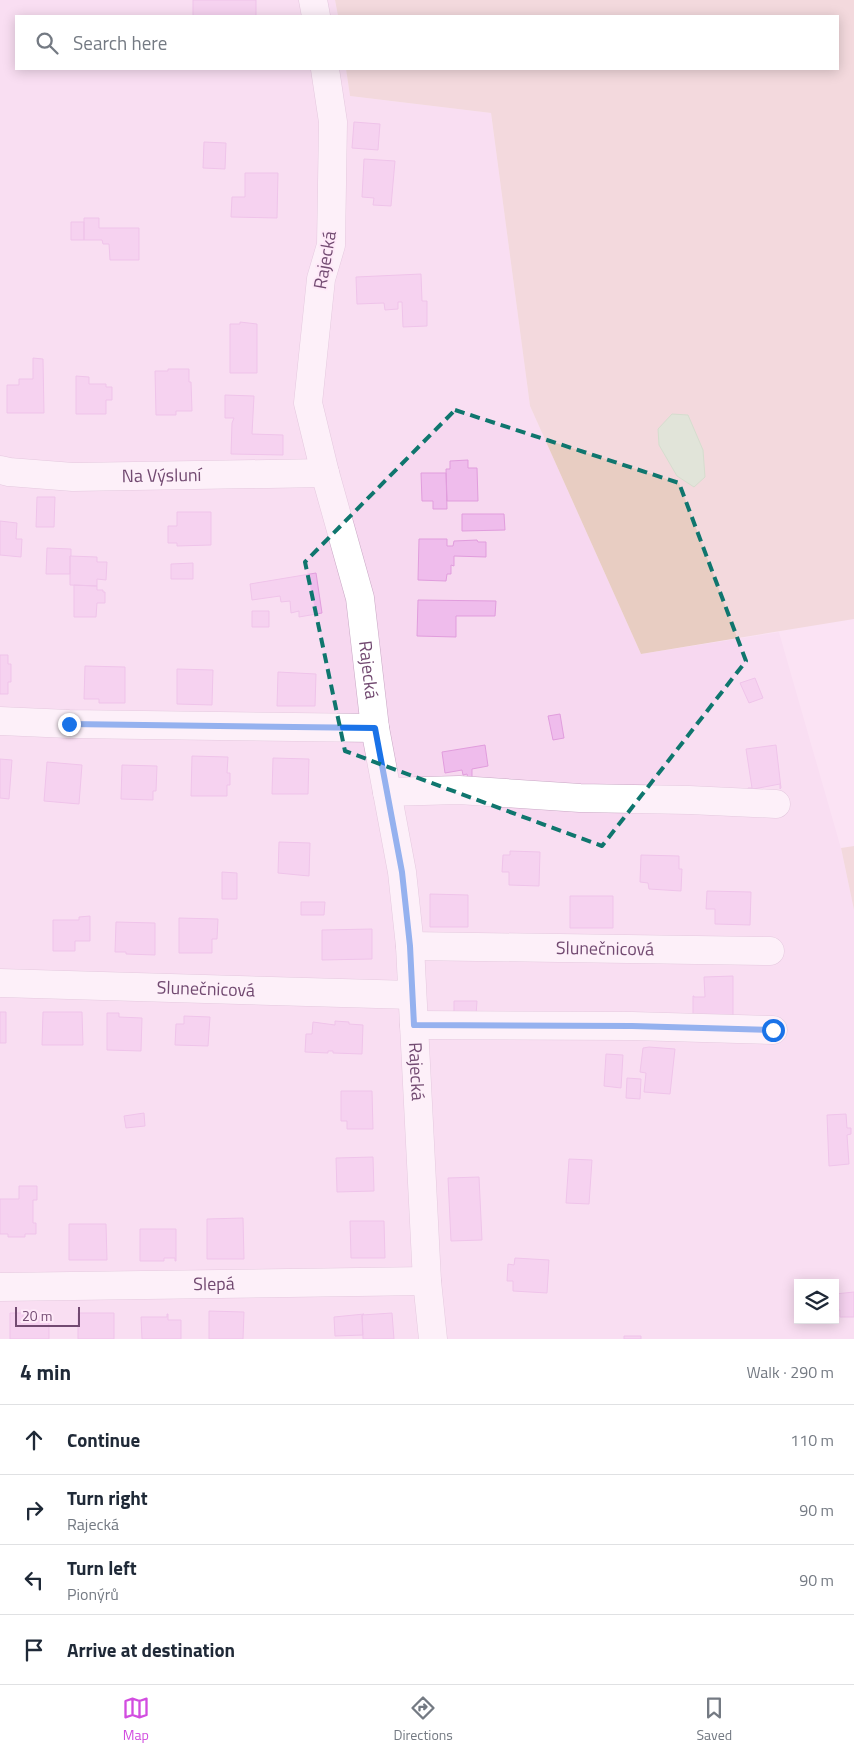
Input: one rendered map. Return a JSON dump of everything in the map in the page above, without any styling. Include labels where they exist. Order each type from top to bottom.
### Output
[{"type":"street","points":[[313,0],[316,15]]},
{"type":"street","name":"Rajecká","points":[[325,70],[334,122],[331,245],[321,279],[308,403],[325,473],[360,598],[375,728],[402,872],[410,946],[427,1281],[433,1339]]},
{"type":"street","name":"Na Výsluní","points":[[0,470],[73,477],[325,473]]},
{"type":"street","points":[[0,721],[69,724],[375,728]]},
{"type":"street","points":[[387,792],[459,790],[580,798],[776,804]]},
{"type":"street","name":"Slunečnicová","points":[[410,946],[770,951]]},
{"type":"street","name":"Slunečnicová","points":[[0,984],[412,995]]},
{"type":"street","points":[[414,1025],[632,1026],[773,1030]]},
{"type":"street","name":"Slepá","points":[[0,1287],[427,1281]]},
{"type":"highlighted area","points":[[455,410],[679,483],[746,661],[602,846],[345,751],[305,562]]},
{"type":"shaded area","points":[[0,0],[335,0],[338,15],[15,15],[15,70],[346,70],[350,96],[491,113],[530,406],[641,654],[779,632],[841,848],[854,910],[854,1339],[0,1339]]},
{"type":"shaded area","points":[[335,0],[854,0],[854,619],[641,654],[530,406],[491,113],[350,96],[346,70],[839,70],[839,15],[338,15]]},
{"type":"shaded area","points":[[672,414],[688,415],[703,450],[705,477],[694,487],[677,476],[659,445],[658,429]]},
{"type":"shaded area","points":[[854,846],[854,910],[841,848]]},
{"type":"building","points":[[193,0],[256,0],[256,15],[193,15]]},
{"type":"building","points":[[354,122],[380,124],[378,150],[352,148]]},
{"type":"building","points":[[204,142],[226,143],[225,169],[203,168]]},
{"type":"building","points":[[364,159],[395,161],[391,206],[373,205],[374,198],[362,197]]},
{"type":"building","points":[[245,173],[278,173],[277,218],[231,217],[232,197],[245,197]]},
{"type":"building","points":[[84,218],[99,218],[99,228],[139,228],[139,260],[110,260],[109,244],[103,244],[102,240],[84,240]]},
{"type":"building","points":[[71,222],[84,222],[84,240],[71,240]]},
{"type":"building","points":[[421,274],[422,301],[427,301],[427,326],[403,327],[402,302],[398,302],[398,309],[385,310],[384,303],[357,304],[356,277]]},
{"type":"building","points":[[240,322],[257,324],[257,373],[230,373],[230,324],[240,324]]},
{"type":"building","points":[[33,358],[43,359],[44,413],[7,413],[7,385],[19,385],[19,379],[33,379]]},
{"type":"building","points":[[168,369],[189,369],[192,411],[176,411],[176,415],[156,415],[155,371],[168,371]]},
{"type":"building","points":[[76,376],[89,377],[89,384],[106,384],[106,387],[112,387],[112,400],[106,400],[106,414],[76,414]]},
{"type":"building","points":[[225,395],[254,396],[252,434],[283,435],[283,455],[231,454],[232,423],[234,418],[225,418]]},
{"type":"building","points":[[468,460],[468,468],[477,468],[478,501],[447,501],[446,469],[450,469],[450,461]]},
{"type":"building","points":[[421,473],[446,473],[447,509],[433,509],[433,501],[422,501]]},
{"type":"building","points":[[37,497],[55,497],[54,527],[36,527]]},
{"type":"building","points":[[177,512],[211,512],[211,545],[177,546],[177,543],[168,543],[168,526],[177,526]]},
{"type":"building","points":[[462,514],[504,514],[505,530],[462,531]]},
{"type":"building","points":[[0,521],[17,523],[16,539],[22,539],[21,557],[0,555]]},
{"type":"building","points":[[419,539],[447,539],[447,546],[453,546],[454,541],[477,540],[478,542],[486,542],[486,557],[454,556],[454,566],[451,565],[451,574],[447,574],[446,581],[418,580]]},
{"type":"building","points":[[47,548],[71,549],[70,574],[46,574]]},
{"type":"building","points":[[70,556],[97,557],[97,562],[107,562],[106,580],[97,579],[97,586],[70,585]]},
{"type":"building","points":[[193,563],[193,579],[171,579],[171,564]]},
{"type":"building","points":[[316,573],[322,613],[299,617],[299,611],[291,613],[290,601],[281,602],[280,596],[252,600],[250,584]]},
{"type":"building","points":[[74,585],[97,586],[97,590],[105,592],[105,603],[97,603],[96,617],[74,617]]},
{"type":"building","points":[[418,600],[496,601],[495,616],[456,616],[456,637],[417,636]]},
{"type":"building","points":[[252,611],[269,611],[269,627],[252,627]]},
{"type":"building","points":[[0,655],[8,655],[8,664],[11,664],[11,682],[8,682],[8,694],[0,694]]},
{"type":"building","points":[[85,666],[125,667],[125,703],[99,703],[99,699],[84,699]]},
{"type":"building","points":[[177,669],[213,670],[212,705],[177,704]]},
{"type":"building","points":[[278,672],[316,674],[315,706],[277,706]]},
{"type":"building","points":[[755,678],[763,698],[749,703],[740,683]]},
{"type":"building","points":[[560,714],[564,738],[553,740],[548,716]]},
{"type":"building","points":[[485,745],[488,766],[472,769],[472,778],[468,779],[467,774],[463,775],[462,770],[445,773],[442,752]]},
{"type":"building","points":[[776,745],[781,788],[780,784],[748,790],[748,788],[752,788],[746,749]]},
{"type":"building","points":[[192,756],[228,757],[227,773],[230,773],[230,785],[227,785],[227,796],[191,796]]},
{"type":"building","points":[[273,758],[309,759],[308,794],[272,794]]},
{"type":"building","points":[[0,759],[12,760],[9,799],[0,798]]},
{"type":"building","points":[[47,762],[82,765],[79,804],[44,801]]},
{"type":"building","points":[[122,765],[157,766],[156,791],[153,791],[153,800],[121,799]]},
{"type":"building","points":[[279,842],[310,843],[309,876],[278,873]]},
{"type":"building","points":[[510,851],[540,852],[539,886],[509,885],[509,872],[502,872],[503,855],[510,855]]},
{"type":"building","points":[[641,855],[679,856],[679,869],[682,869],[681,891],[649,889],[648,883],[640,882]]},
{"type":"building","points":[[222,872],[237,873],[237,899],[222,899]]},
{"type":"building","points":[[707,891],[751,892],[750,925],[715,924],[715,909],[706,909]]},
{"type":"building","points":[[430,894],[468,895],[468,927],[430,927]]},
{"type":"building","points":[[570,896],[613,896],[613,928],[570,928]]},
{"type":"building","points":[[301,902],[325,902],[324,915],[301,915]]},
{"type":"building","points":[[90,916],[90,941],[75,941],[75,951],[53,951],[53,920],[79,920],[79,917]]},
{"type":"building","points":[[179,918],[218,919],[217,939],[212,939],[212,953],[179,953]]},
{"type":"building","points":[[116,922],[155,923],[155,955],[115,952]]},
{"type":"building","points":[[372,929],[372,959],[322,960],[322,930]]},
{"type":"building","points":[[733,976],[733,1020],[693,1020],[693,996],[705,997],[704,977]]},
{"type":"building","points":[[454,1001],[477,1001],[476,1016],[454,1016]]},
{"type":"building","points":[[0,1012],[6,1012],[6,1043],[0,1043]]},
{"type":"building","points":[[43,1012],[82,1012],[83,1045],[42,1045]]},
{"type":"building","points":[[107,1013],[119,1013],[119,1017],[142,1018],[141,1051],[107,1050]]},
{"type":"building","points":[[184,1016],[210,1017],[208,1046],[175,1045],[176,1024],[184,1024]]},
{"type":"building","points":[[335,1021],[363,1025],[362,1054],[333,1053],[333,1051],[328,1051],[328,1053],[305,1052],[306,1034],[312,1034],[313,1022],[335,1025]]},
{"type":"building","points":[[643,1048],[675,1049],[670,1094],[644,1092],[646,1073],[640,1072]]},
{"type":"building","points":[[606,1054],[623,1055],[621,1088],[604,1086]]},
{"type":"building","points":[[627,1078],[641,1079],[640,1099],[626,1098]]},
{"type":"building","points":[[341,1091],[372,1091],[373,1129],[347,1129],[347,1121],[341,1121]]},
{"type":"building","points":[[144,1113],[145,1126],[126,1128],[124,1116]]},
{"type":"building","points":[[846,1114],[847,1128],[851,1128],[851,1134],[847,1135],[849,1164],[829,1166],[827,1115]]},
{"type":"building","points":[[373,1157],[374,1191],[337,1192],[336,1158]]},
{"type":"building","points":[[569,1159],[592,1160],[589,1204],[566,1203]]},
{"type":"building","points":[[479,1177],[482,1240],[451,1241],[448,1178]]},
{"type":"building","points":[[19,1186],[37,1186],[37,1200],[33,1200],[33,1223],[36,1223],[36,1234],[25,1234],[25,1237],[8,1237],[8,1234],[0,1234],[0,1199],[19,1199]]},
{"type":"building","points":[[243,1218],[244,1259],[207,1259],[207,1219]]},
{"type":"building","points":[[350,1221],[384,1221],[385,1258],[351,1258]]},
{"type":"building","points":[[69,1224],[106,1224],[107,1260],[69,1260]]},
{"type":"building","points":[[140,1229],[176,1229],[176,1261],[175,1258],[164,1258],[164,1261],[140,1261]]},
{"type":"building","points":[[515,1258],[549,1260],[547,1293],[513,1291],[513,1281],[507,1281],[508,1264],[514,1265]]},
{"type":"building","points":[[854,1292],[854,1317],[840,1317],[839,1294]]},
{"type":"building","points":[[209,1311],[244,1312],[243,1339],[209,1339]]},
{"type":"building","points":[[10,1313],[23,1313],[23,1317],[47,1317],[47,1313],[49,1313],[49,1339],[10,1339]]},
{"type":"building","points":[[78,1313],[114,1313],[114,1339],[78,1339]]},
{"type":"building","points":[[392,1313],[394,1339],[363,1339],[362,1315]]},
{"type":"building","points":[[167,1314],[168,1320],[181,1320],[181,1339],[142,1339],[141,1317],[167,1317]]},
{"type":"building","points":[[364,1314],[362,1315],[363,1335],[335,1336],[334,1317]]},
{"type":"building","points":[[624,1336],[641,1336],[641,1339],[624,1339]]},
{"type":"route","points":[[69,724],[375,728],[402,872],[410,946],[414,1025],[632,1026],[773,1030]]}]
